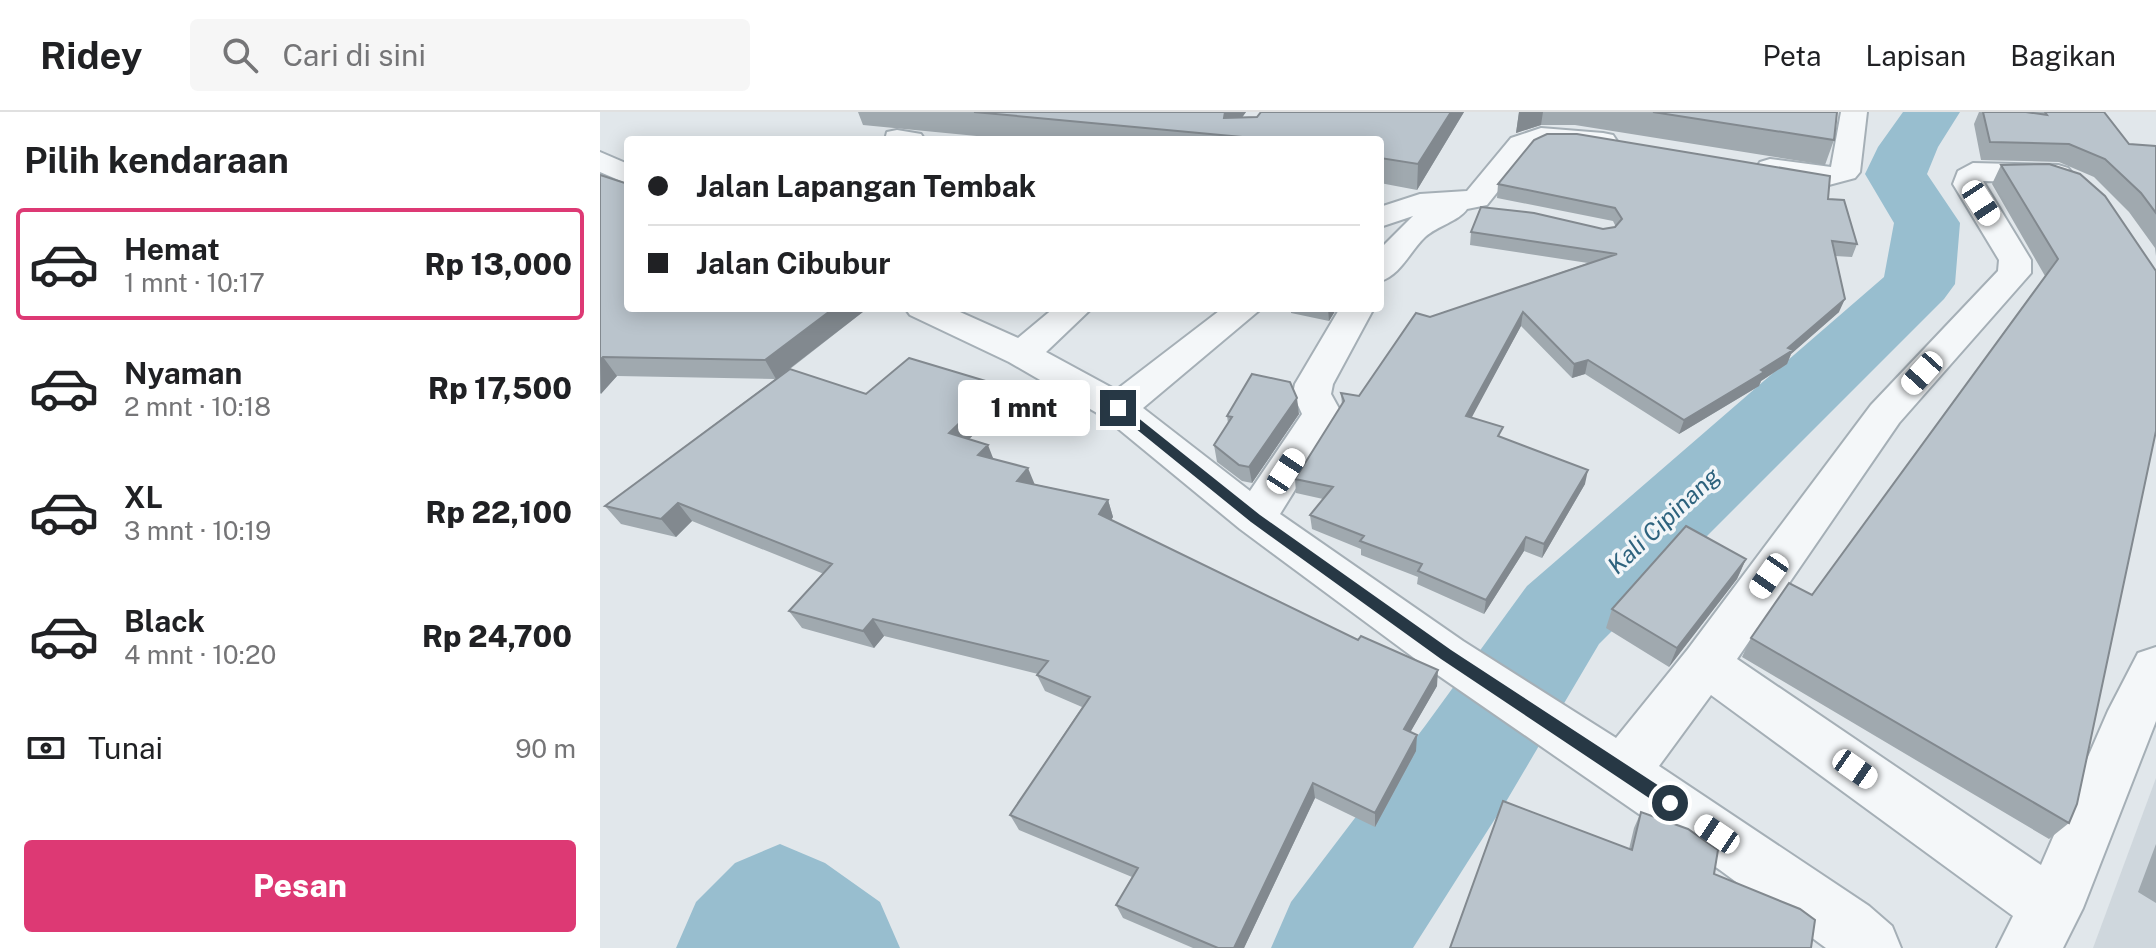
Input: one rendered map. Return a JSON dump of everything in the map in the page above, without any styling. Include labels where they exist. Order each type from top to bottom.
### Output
[{"type":"street","points":[[1747,164],[1825,177],[1837,176],[1845,172],[1854,112]]},
{"type":"street","points":[[1384,216],[1420,203],[1476,199],[1521,144],[1541,136],[1575,136],[1637,147]]},
{"type":"street","points":[[600,161],[624,173]]},
{"type":"street","points":[[1623,771],[1706,664],[1885,414],[2014,273],[2015,260],[1968,184],[1968,177],[1973,172],[2056,174],[2085,184]]},
{"type":"street","points":[[1384,266],[1410,231],[1433,216],[1461,208],[1501,211]]},
{"type":"street","points":[[931,312],[1022,354],[1118,408],[1255,518],[1446,655],[1623,771],[1850,941]]},
{"type":"street","points":[[1022,354],[1070,312]]},
{"type":"street","points":[[1118,408],[1240,312]]},
{"type":"street","points":[[1255,518],[1322,414],[1312,394],[1314,384],[1355,312]]},
{"type":"street","points":[[1706,664],[2041,928],[2134,711],[2156,668]]},
{"type":"shaded area","points":[[2156,778],[2156,948],[2093,948]]},
{"type":"building","points":[[974,112],[1225,112],[1224,118],[1257,117],[1261,112],[1451,112],[1418,164],[1384,159],[1384,136],[1232,136]]},
{"type":"building","points":[[1653,112],[1837,112],[1834,140]]},
{"type":"building","points":[[1983,112],[2047,115],[2045,112],[2104,112],[2129,144],[2156,146],[2156,213],[2141,193],[2105,159],[2069,144],[1990,142]]},
{"type":"building","points":[[1547,134],[1577,134],[1830,176],[1828,199],[1844,200],[1857,244],[1832,241],[1845,299],[1788,348],[1793,350],[1761,370],[1764,372],[1684,420],[1588,360],[1574,364],[1523,312],[1466,416],[1503,427],[1498,436],[1588,470],[1544,544],[1526,537],[1486,600],[1418,571],[1422,564],[1360,541],[1364,536],[1310,515],[1333,487],[1295,479],[1344,401],[1341,393],[1359,396],[1416,313],[1430,317],[1617,254],[1471,232],[1481,207],[1534,213],[1603,229],[1615,227],[1622,219],[1615,208],[1498,184],[1534,140]]},
{"type":"building","points":[[2049,164],[2080,174],[2105,196],[2156,271],[2156,431],[2077,804],[2069,823],[1751,638],[1789,583],[1812,595],[2058,259],[2001,165]]},
{"type":"building","points":[[600,175],[624,183],[624,312],[829,312],[765,360],[603,357],[600,360]]},
{"type":"building","points":[[909,358],[999,385],[949,433],[988,445],[978,455],[1028,468],[1017,481],[1108,500],[1099,514],[1358,640],[1361,636],[1438,670],[1404,729],[1417,735],[1375,813],[1313,783],[1234,948],[1218,948],[1116,905],[1138,868],[1010,815],[1090,697],[1037,675],[1048,661],[873,619],[863,631],[789,611],[832,564],[678,503],[661,519],[605,506],[790,369],[866,394]]},
{"type":"building","points":[[1252,374],[1290,382],[1297,398],[1249,467],[1239,465],[1214,445],[1232,417],[1227,416]]},
{"type":"building","points":[[1686,526],[1746,559],[1677,648],[1612,609]]},
{"type":"building","points":[[1503,801],[1632,850],[1641,812],[1688,829],[1718,850],[1714,874],[1800,909],[1815,920],[1811,948],[1450,948]]},
{"type":"waterway","name":"Kali Cipinang","points":[[1337,948],[1466,763],[1563,615],[1919,284],[1927,223],[1896,174],[1908,147],[1932,112]]},
{"type":"waterway","name":"Kali Cipinang","points":[[742,948],[780,908],[834,948]]},
{"type":"route","points":[[1118,408],[1255,518],[1446,655],[1670,803]]}]
